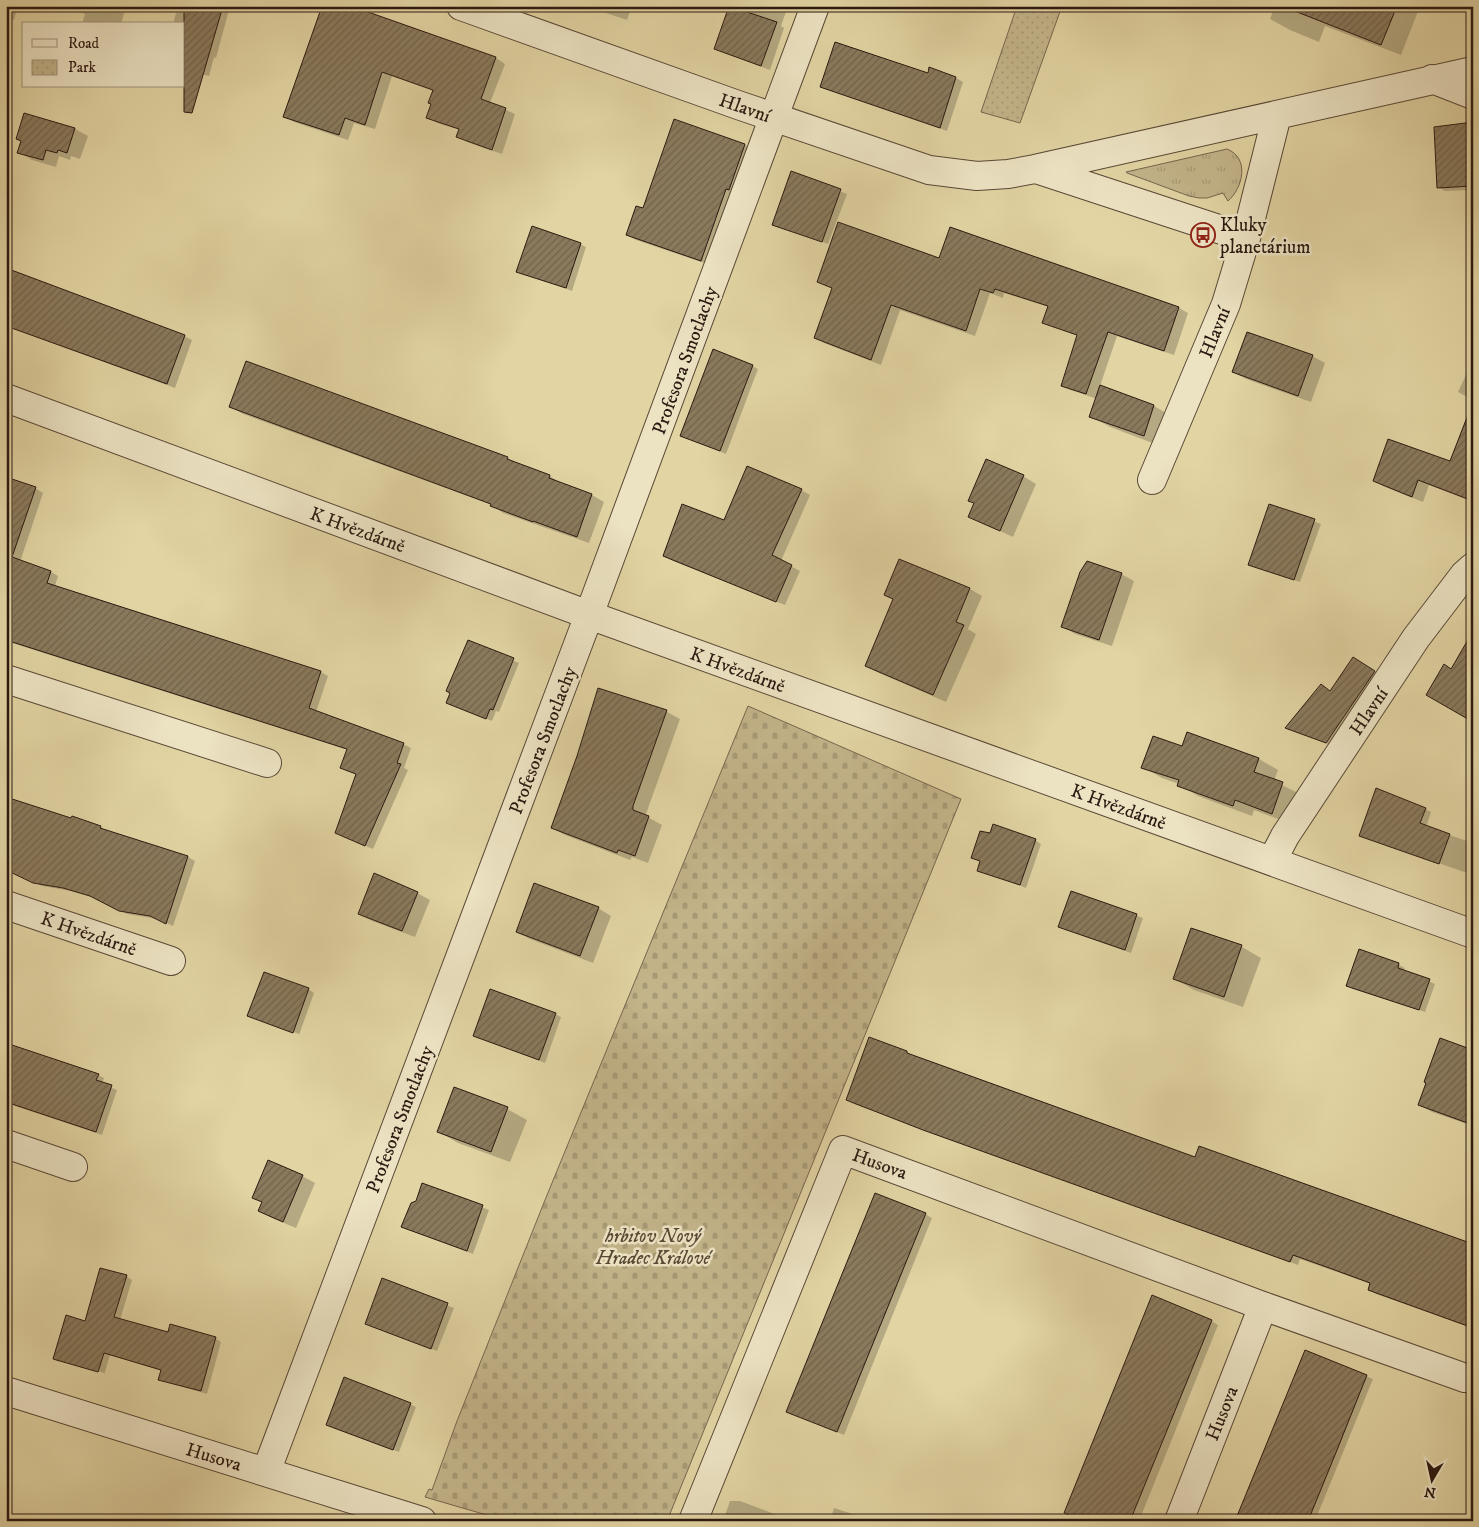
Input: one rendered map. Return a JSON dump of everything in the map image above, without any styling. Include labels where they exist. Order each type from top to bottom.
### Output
[{"type":"street","name":"Hlavní","points":[[460,6],[929,170],[977,176],[1008,174],[1035,169],[1473,71]]},
{"type":"street","name":"Profesora Smotlachy","points":[[266,1472],[589,615],[815,6]]},
{"type":"street","points":[[1432,80],[1473,95]]},
{"type":"street","name":"Hlavní","points":[[1152,480],[1226,304],[1246,238],[1277,115]]},
{"type":"street","name":"Hlavní","points":[[1035,169],[1246,238]]},
{"type":"street","name":"K Hvězdárně","points":[[6,398],[589,615],[1473,934]]},
{"type":"street","name":"Hlavní","points":[[1272,861],[1285,836],[1416,638],[1464,575],[1473,567]]},
{"type":"street","points":[[6,679],[267,763]]},
{"type":"street","name":"K Hvězdárně","points":[[6,905],[171,961]]},
{"type":"street","points":[[6,1144],[73,1167]]},
{"type":"street","name":"Husova","points":[[693,1521],[843,1150],[1263,1306],[1465,1378]]},
{"type":"street","name":"Husova","points":[[1179,1521],[1263,1306]]},
{"type":"street","name":"Husova","points":[[6,1391],[422,1521]]},
{"type":"green space","points":[[1017,6],[1062,6],[1020,123],[981,112]]},
{"type":"green space","points":[[1227,149],[1239,159],[1242,174],[1237,189],[1228,201],[1223,193],[1207,198],[1189,196],[1126,172]]},
{"type":"green space","name":"hrbitov Nový Hradec Králové","points":[[748,706],[961,799],[667,1521],[563,1521],[556,1519],[555,1521],[507,1521],[425,1497],[429,1489],[432,1490],[457,1421],[545,1200]]},
{"type":"building","points":[[184,6],[223,6],[192,113],[184,112]]},
{"type":"building","points":[[322,6],[351,6],[496,57],[481,99],[506,108],[492,150],[456,137],[459,129],[426,118],[431,104],[428,103],[433,90],[382,72],[365,125],[345,118],[339,135],[283,117]]},
{"type":"building","points":[[729,6],[777,22],[761,66],[714,49]]},
{"type":"building","points":[[1288,6],[1397,6],[1381,45],[1287,8]]},
{"type":"building","points":[[835,42],[928,73],[929,67],[956,77],[940,128],[820,87]]},
{"type":"building","points":[[24,113],[75,128],[67,153],[58,150],[57,153],[46,150],[43,160],[17,153],[21,141],[16,139]]},
{"type":"building","points":[[674,119],[745,144],[729,190],[726,189],[701,261],[626,235],[636,206],[643,208]]},
{"type":"building","points":[[1473,122],[1473,186],[1437,188],[1434,127]]},
{"type":"building","points":[[791,171],[841,189],[822,242],[772,225]]},
{"type":"building","points":[[838,222],[939,258],[950,227],[1179,307],[1164,351],[1108,332],[1086,394],[1061,386],[1077,335],[1042,323],[1048,306],[995,289],[993,293],[980,289],[966,331],[891,305],[871,360],[814,338],[832,288],[817,282]]},
{"type":"building","points":[[532,226],[581,243],[566,288],[516,272]]},
{"type":"building","points":[[6,268],[185,335],[167,384],[6,326]]},
{"type":"building","points":[[1247,332],[1313,355],[1298,396],[1232,372]]},
{"type":"building","points":[[713,349],[753,365],[720,451],[680,436]]},
{"type":"building","points":[[246,361],[508,457],[507,459],[550,475],[549,478],[592,494],[577,537],[229,407]]},
{"type":"building","points":[[1100,385],[1154,405],[1144,436],[1089,417]]},
{"type":"building","points":[[1471,407],[1473,407],[1473,501],[1418,480],[1412,497],[1373,481],[1388,439],[1450,461]]},
{"type":"building","points":[[986,459],[1024,475],[1000,531],[968,517],[974,503],[968,501]]},
{"type":"building","points":[[747,466],[802,489],[772,555],[792,565],[776,602],[663,556],[682,504],[724,520]]},
{"type":"building","points":[[6,477],[36,487],[12,557],[51,571],[47,583],[321,671],[309,708],[404,743],[397,763],[401,764],[365,846],[335,833],[356,774],[340,768],[347,749],[6,640]]},
{"type":"building","points":[[1269,504],[1315,519],[1294,580],[1248,565]]},
{"type":"building","points":[[899,559],[970,588],[956,622],[964,625],[933,695],[865,666],[893,599],[884,595]]},
{"type":"building","points":[[1087,561],[1122,573],[1099,640],[1061,627],[1080,572]]},
{"type":"building","points":[[1473,631],[1473,722],[1426,695],[1444,664],[1451,669]]},
{"type":"building","points":[[468,640],[514,658],[493,710],[490,709],[486,719],[446,703],[450,693],[446,691]]},
{"type":"building","points":[[1353,657],[1375,671],[1326,743],[1285,728],[1321,684],[1330,691]]},
{"type":"building","points":[[598,688],[667,710],[633,806],[633,810],[649,816],[635,856],[618,850],[617,853],[551,828],[577,756]]},
{"type":"building","points":[[1187,732],[1259,758],[1254,772],[1283,782],[1272,814],[1235,800],[1233,806],[1177,786],[1179,780],[1141,768],[1153,736],[1182,746]]},
{"type":"building","points":[[1376,788],[1426,808],[1420,823],[1450,834],[1439,864],[1359,836]]},
{"type":"building","points":[[6,797],[71,818],[72,816],[101,826],[100,828],[188,856],[166,924],[150,916],[119,911],[90,896],[63,888],[33,883],[6,870]]},
{"type":"building","points":[[993,824],[1036,839],[1020,885],[977,871],[980,861],[971,858],[980,831],[990,833]]},
{"type":"building","points":[[374,873],[418,892],[402,931],[358,914]]},
{"type":"building","points":[[534,883],[599,907],[580,956],[516,932]]},
{"type":"building","points":[[1071,891],[1137,914],[1125,950],[1058,927]]},
{"type":"building","points":[[1191,928],[1242,945],[1224,997],[1173,979]]},
{"type":"building","points":[[1359,949],[1399,963],[1398,968],[1430,979],[1419,1010],[1346,986]]},
{"type":"building","points":[[264,972],[309,988],[293,1033],[247,1016]]},
{"type":"building","points":[[490,989],[556,1013],[539,1060],[473,1036]]},
{"type":"building","points":[[869,1037],[907,1051],[907,1053],[1195,1157],[1199,1146],[1473,1244],[1473,1328],[1368,1290],[1370,1283],[1332,1269],[1293,1255],[1290,1262],[923,1130],[846,1100]]},
{"type":"building","points":[[1440,1038],[1473,1050],[1473,1125],[1418,1105]]},
{"type":"building","points":[[6,1043],[99,1074],[96,1080],[112,1085],[96,1132],[6,1102]]},
{"type":"building","points":[[454,1087],[508,1107],[491,1152],[437,1132]]},
{"type":"building","points":[[268,1160],[303,1175],[283,1222],[258,1211],[262,1202],[252,1198]]},
{"type":"building","points":[[422,1183],[483,1205],[467,1251],[401,1227],[411,1203],[416,1201]]},
{"type":"building","points":[[875,1193],[926,1213],[837,1432],[786,1412]]},
{"type":"building","points":[[100,1268],[127,1275],[114,1317],[168,1332],[170,1324],[216,1337],[201,1391],[158,1380],[161,1370],[104,1353],[98,1372],[53,1359],[66,1315],[85,1321]]},
{"type":"building","points":[[382,1278],[448,1303],[431,1349],[365,1324]]},
{"type":"building","points":[[1152,1295],[1212,1320],[1130,1521],[1084,1521],[1064,1513]]},
{"type":"building","points":[[1305,1350],[1367,1375],[1308,1521],[1235,1521]]},
{"type":"building","points":[[344,1377],[411,1403],[393,1450],[326,1425]]},
{"type":"place","name":"Kluky planetárium","points":[[1203,235]]}]
